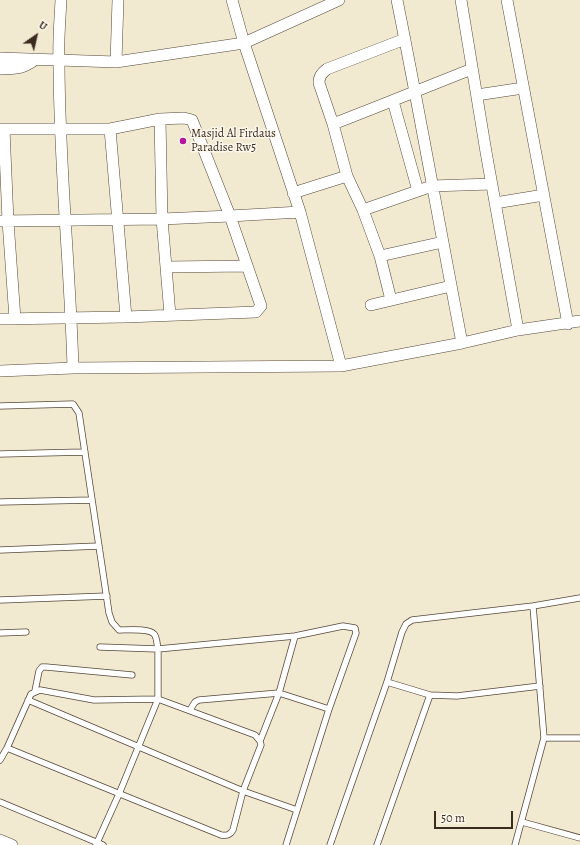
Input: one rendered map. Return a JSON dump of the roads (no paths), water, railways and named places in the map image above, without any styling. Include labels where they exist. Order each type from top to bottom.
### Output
[{"type":"street","points":[[61,0],[58,60],[60,129],[72,318],[73,368]]},
{"type":"street","points":[[116,62],[118,0]]},
{"type":"street","points":[[232,0],[244,43],[300,212],[341,366]]},
{"type":"street","points":[[0,58],[116,62],[244,43],[340,0]]},
{"type":"street","points":[[397,0],[416,91],[432,186],[462,343]]},
{"type":"street","points":[[462,0],[491,184],[518,330]]},
{"type":"street","points":[[507,0],[568,324]]},
{"type":"street","points":[[391,300],[380,256],[363,210],[347,176],[333,124],[319,83],[319,78],[327,69],[405,39]]},
{"type":"street","points":[[0,69],[27,66],[36,59]]},
{"type":"street","points":[[333,124],[393,102],[416,91],[472,69]]},
{"type":"street","points":[[477,95],[523,88]]},
{"type":"street","points":[[393,102],[418,191]]},
{"type":"street","points":[[0,319],[15,319],[126,317],[256,312],[259,310],[260,303],[230,216],[192,120],[184,118],[160,119],[110,129],[2,129],[6,270],[15,319]]},
{"type":"street","points":[[160,119],[162,219],[170,315]]},
{"type":"street","points":[[110,129],[126,317]]},
{"type":"street","points":[[293,193],[347,176]]},
{"type":"street","points":[[363,210],[432,186],[491,184]]},
{"type":"street","points":[[495,203],[544,195]]},
{"type":"street","points":[[4,221],[162,219],[300,212]]},
{"type":"street","points":[[380,256],[443,242]]},
{"type":"street","points":[[166,267],[247,266]]},
{"type":"street","points":[[371,305],[451,286]]},
{"type":"street","points":[[0,371],[73,368],[341,366],[462,343],[518,330],[568,324],[580,321]]},
{"type":"street","points":[[0,840],[12,845]]},
{"type":"lane","points":[[0,406],[73,404],[79,413],[106,596],[112,622],[119,630],[146,630],[153,632],[156,636],[158,649],[158,699],[119,794],[96,844]]},
{"type":"lane","points":[[0,454],[85,452]]},
{"type":"lane","points":[[0,502],[92,500]]},
{"type":"lane","points":[[0,550],[99,546]]},
{"type":"lane","points":[[0,600],[106,596]]},
{"type":"lane","points":[[330,845],[406,624],[412,620],[533,606],[580,598]]},
{"type":"lane","points":[[515,845],[544,738],[533,606]]},
{"type":"lane","points":[[100,647],[158,649],[295,636],[343,626],[355,628],[356,633],[329,709],[286,845]]},
{"type":"lane","points":[[0,633],[26,632]]},
{"type":"lane","points":[[7,748],[226,836],[233,830],[243,791],[261,745],[260,741],[280,694],[295,636]]},
{"type":"lane","points":[[35,691],[39,671],[42,667],[132,675]]},
{"type":"lane","points":[[387,682],[430,694],[457,696],[540,686]]},
{"type":"lane","points":[[0,760],[7,748],[31,694],[35,691],[46,690],[94,700],[158,699],[248,731],[255,735],[260,741]]},
{"type":"lane","points":[[190,710],[195,702],[199,700],[280,694],[329,709]]},
{"type":"lane","points":[[377,845],[430,694]]},
{"type":"lane","points":[[28,700],[243,791],[297,810]]},
{"type":"lane","points":[[544,738],[580,738]]},
{"type":"lane","points":[[0,802],[96,844],[103,845]]},
{"type":"lane","points":[[522,822],[580,838]]},
{"type":"place","name":"Masjid Al Firdaus Paradise Rw5","points":[[183,141]]}]
